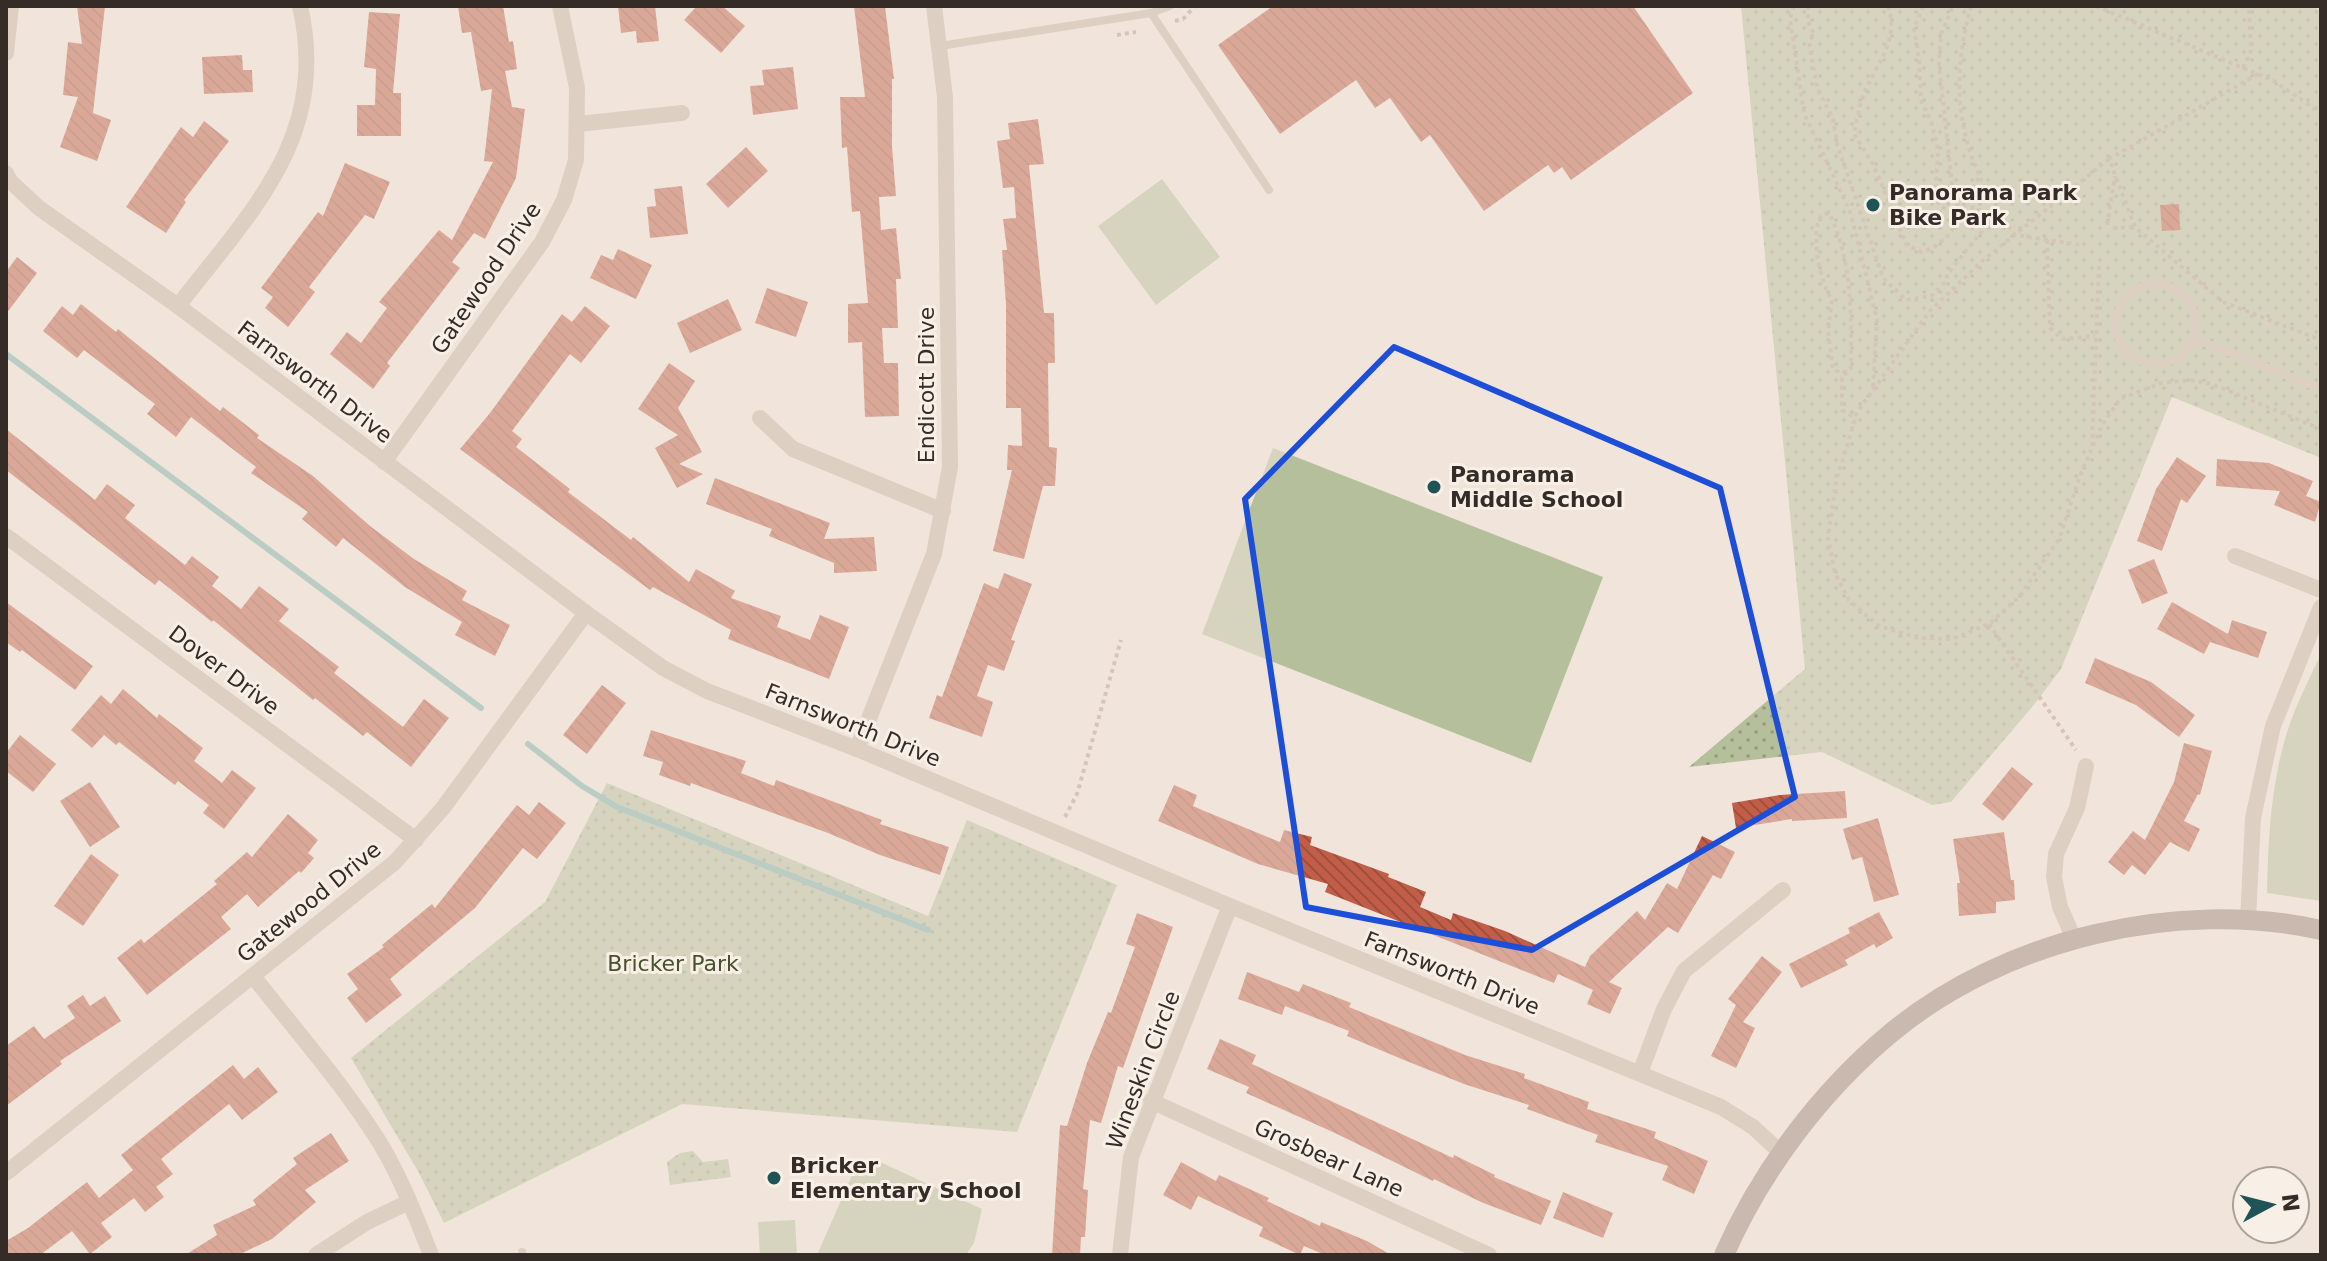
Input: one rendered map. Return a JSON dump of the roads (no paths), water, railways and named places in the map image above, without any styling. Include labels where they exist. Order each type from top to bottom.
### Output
[{"type":"street","points":[[6,53],[11,6]]},
{"type":"street","points":[[178,306],[257,205],[289,151],[302,113],[307,74],[305,26],[300,6]]},
{"type":"street","name":"Gatewood Drive","points":[[384,462],[542,242],[564,200],[576,160],[578,124],[577,88],[560,6]]},
{"type":"street","name":"Endicott Drive","points":[[857,749],[934,554],[950,467],[945,97],[934,6]]},
{"type":"street","points":[[578,124],[682,113]]},
{"type":"street","name":"Farnsworth Drive","points":[[6,173],[10,181],[39,208],[178,306],[663,668],[707,691],[857,749],[1721,1107],[1753,1127],[1780,1152]]},
{"type":"street","points":[[760,418],[793,449],[943,511]]},
{"type":"street","name":"Dover Drive","points":[[6,536],[416,840]]},
{"type":"street","points":[[2235,556],[2321,590]]},
{"type":"street","points":[[2248,920],[2253,818],[2273,726],[2321,607]]},
{"type":"street","name":"Gatewood Drive","points":[[6,1173],[395,862],[443,808],[586,613]]},
{"type":"street","points":[[2075,941],[2060,907],[2054,877],[2056,854],[2077,808],[2086,766]]},
{"type":"street","points":[[1640,1073],[1664,1009],[1684,971],[1783,890]]},
{"type":"street","name":"Wineskin Circle","points":[[1120,1255],[1131,1157],[1230,906]]},
{"type":"street","points":[[1724,1255],[1735,1229],[1780,1152],[1849,1072],[1891,1032],[1951,991],[2007,964],[2123,928],[2189,919],[2248,920],[2321,930]]},
{"type":"street","points":[[253,976],[343,1089],[380,1144],[431,1255]]},
{"type":"street","name":"Grosbear Lane","points":[[1151,1101],[1489,1255]]},
{"type":"street","points":[[316,1255],[367,1222],[409,1202]]},
{"type":"lane","points":[[940,46],[1151,13],[1170,6]]},
{"type":"lane","points":[[1151,13],[1269,190]]},
{"type":"lane","points":[[2153,283],[2166,284],[2188,300],[2194,312],[2196,325],[2193,338],[2187,350],[2177,358],[2165,363],[2139,361],[2121,343],[2116,331],[2120,305],[2128,294],[2140,287],[2153,283]]},
{"type":"lane","points":[[2193,338],[2321,389]]},
{"type":"waterway","points":[[6,354],[481,708]]},
{"type":"waterway","points":[[528,744],[582,786],[617,807],[928,930]]},
{"type":"place","name":"Panorama Park Bike Park","points":[[1873,205]]},
{"type":"place","name":"Panorama Middle School","points":[[1434,487]]},
{"type":"place","name":"Bricker Elementary School","points":[[774,1178]]},
{"type":"park label","name":"Bricker Park","points":[[673,963]]}]
